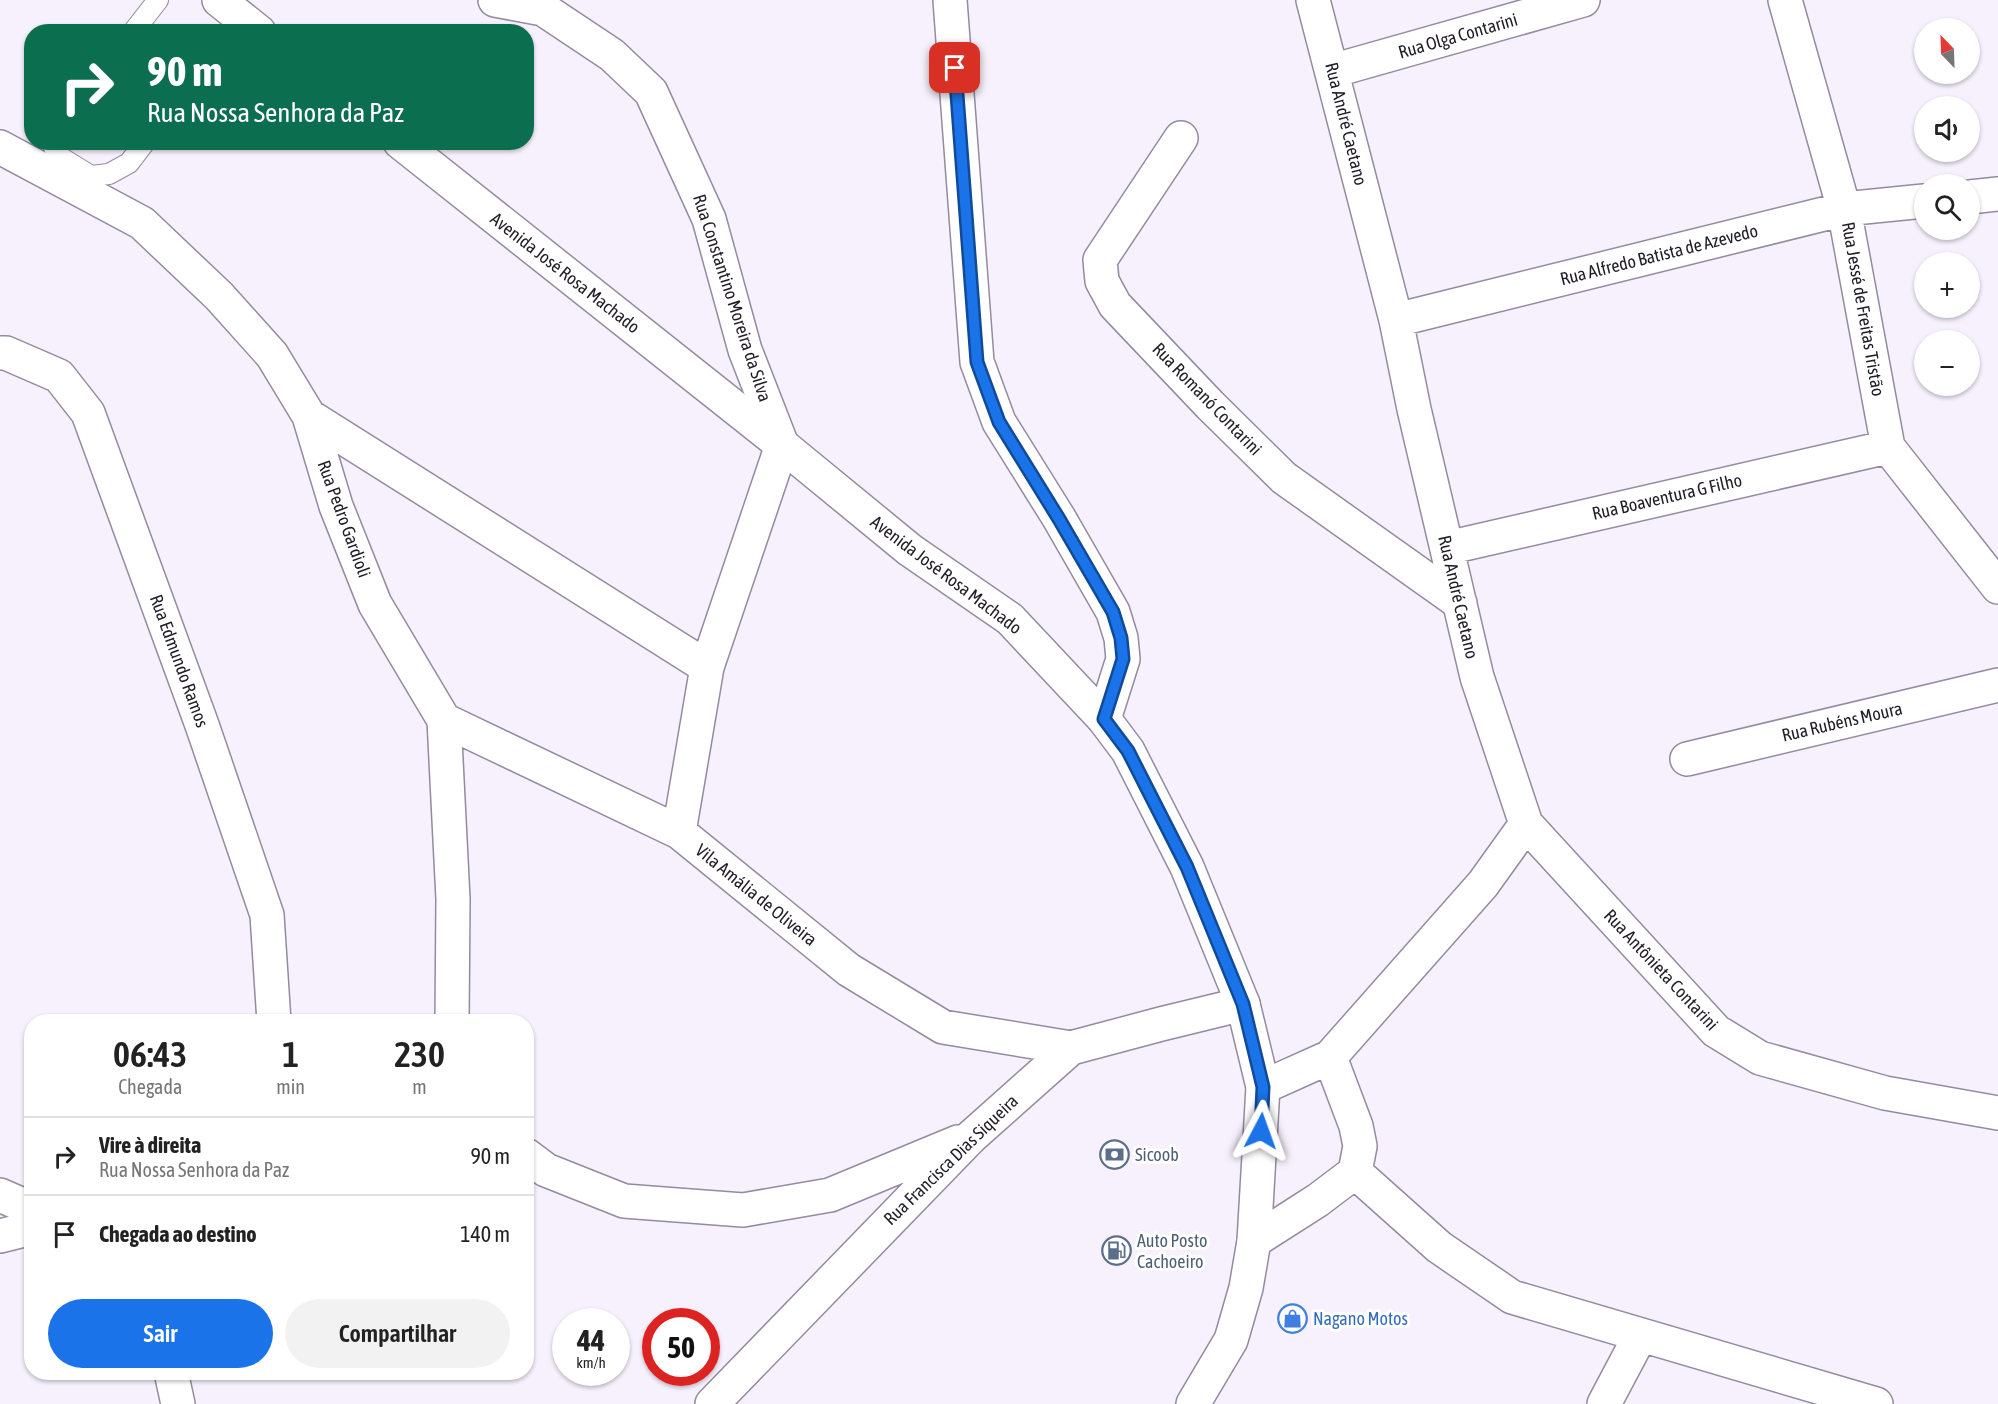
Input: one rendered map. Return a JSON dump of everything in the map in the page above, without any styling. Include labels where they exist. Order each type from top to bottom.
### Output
[{"type":"street","points":[[219,0],[249,24]]},
{"type":"street","name":"Rua Constantino Moreira da Silva","points":[[495,0],[543,9],[612,55],[651,92],[709,219],[746,350],[782,445]]},
{"type":"street","points":[[950,0],[977,362],[999,422],[1113,612],[1121,638],[1123,659],[1104,719]]},
{"type":"street","name":"Rua André Caetano","points":[[1313,0],[1396,320],[1477,677],[1526,824]]},
{"type":"street","name":"Rua Olga Contarini","points":[[1332,71],[1583,0]]},
{"type":"street","name":"Rua Jessé de Freitas Tristão","points":[[1785,0],[1845,209],[1888,447],[1998,587]]},
{"type":"street","name":"Rua Romanó Contarini","points":[[1181,138],[1100,260],[1102,281],[1115,304],[1210,405],[1284,478],[1460,603]]},
{"type":"street","name":"Rua Pedro Gardioli","points":[[0,147],[142,223],[219,296],[272,355],[309,416],[336,506],[375,604],[444,720],[453,899],[452,1014]]},
{"type":"street","name":"Avenida José Rosa Machado","points":[[410,150],[782,445],[910,550],[1010,618],[1104,719],[1128,751],[1187,867],[1243,1004],[1263,1087],[1254,1241],[1246,1288],[1231,1340],[1193,1404]]},
{"type":"street","points":[[1980,196],[1998,195]]},
{"type":"street","name":"Rua Alfredo Batista de Azevedo","points":[[1396,320],[1845,209],[1914,202]]},
{"type":"street","name":"Rua Edmundo Ramos","points":[[0,353],[6,352],[59,376],[88,413],[202,725],[267,915],[273,1014]]},
{"type":"street","points":[[309,416],[707,668]]},
{"type":"street","points":[[679,832],[707,668],[782,445]]},
{"type":"street","name":"Rua Boaventura G Filho","points":[[1447,548],[1888,447]]},
{"type":"street","name":"Rua Rubéns Moura","points":[[1687,759],[1998,685]]},
{"type":"street","name":"Vila Amália de Oliveira","points":[[444,720],[679,832],[849,970],[944,1027],[1071,1048]]},
{"type":"street","points":[[1263,1087],[1330,1057],[1483,884],[1526,824]]},
{"type":"street","name":"Rua Antônieta Contarini","points":[[1526,824],[1716,1031],[1760,1058],[1886,1093],[1998,1113]]},
{"type":"street","name":"Rua Francisca Dias Siqueira","points":[[712,1404],[971,1137],[1071,1048],[1161,1023],[1243,1004]]},
{"type":"street","points":[[1254,1241],[1318,1200],[1355,1172],[1360,1146],[1356,1126],[1330,1057]]},
{"type":"street","points":[[534,1161],[546,1170],[624,1201],[743,1210],[830,1195],[971,1137]]},
{"type":"street","points":[[1355,1172],[1439,1247],[1512,1297],[1876,1404]]},
{"type":"street","points":[[0,1195],[24,1206]]},
{"type":"street","points":[[0,1236],[24,1230]]},
{"type":"street","points":[[1604,1404],[1640,1336]]},
{"type":"street","points":[[173,1380],[178,1404]]},
{"type":"lane","points":[[139,24],[158,0]]},
{"type":"lane","points":[[55,150],[57,155],[91,176],[109,174],[129,163],[139,150]]},
{"type":"place","name":"Sicoob","points":[[1114,1155]]},
{"type":"place","name":"Auto Posto Cachoeiro","points":[[1116,1251]]},
{"type":"place","name":"Nagano Motos","points":[[1292,1319]]},
{"type":"route","points":[[955,68],[977,362],[999,422],[1113,612],[1121,638],[1123,659],[1104,719],[1128,751],[1187,867],[1243,1004],[1263,1087],[1261,1131]]}]
